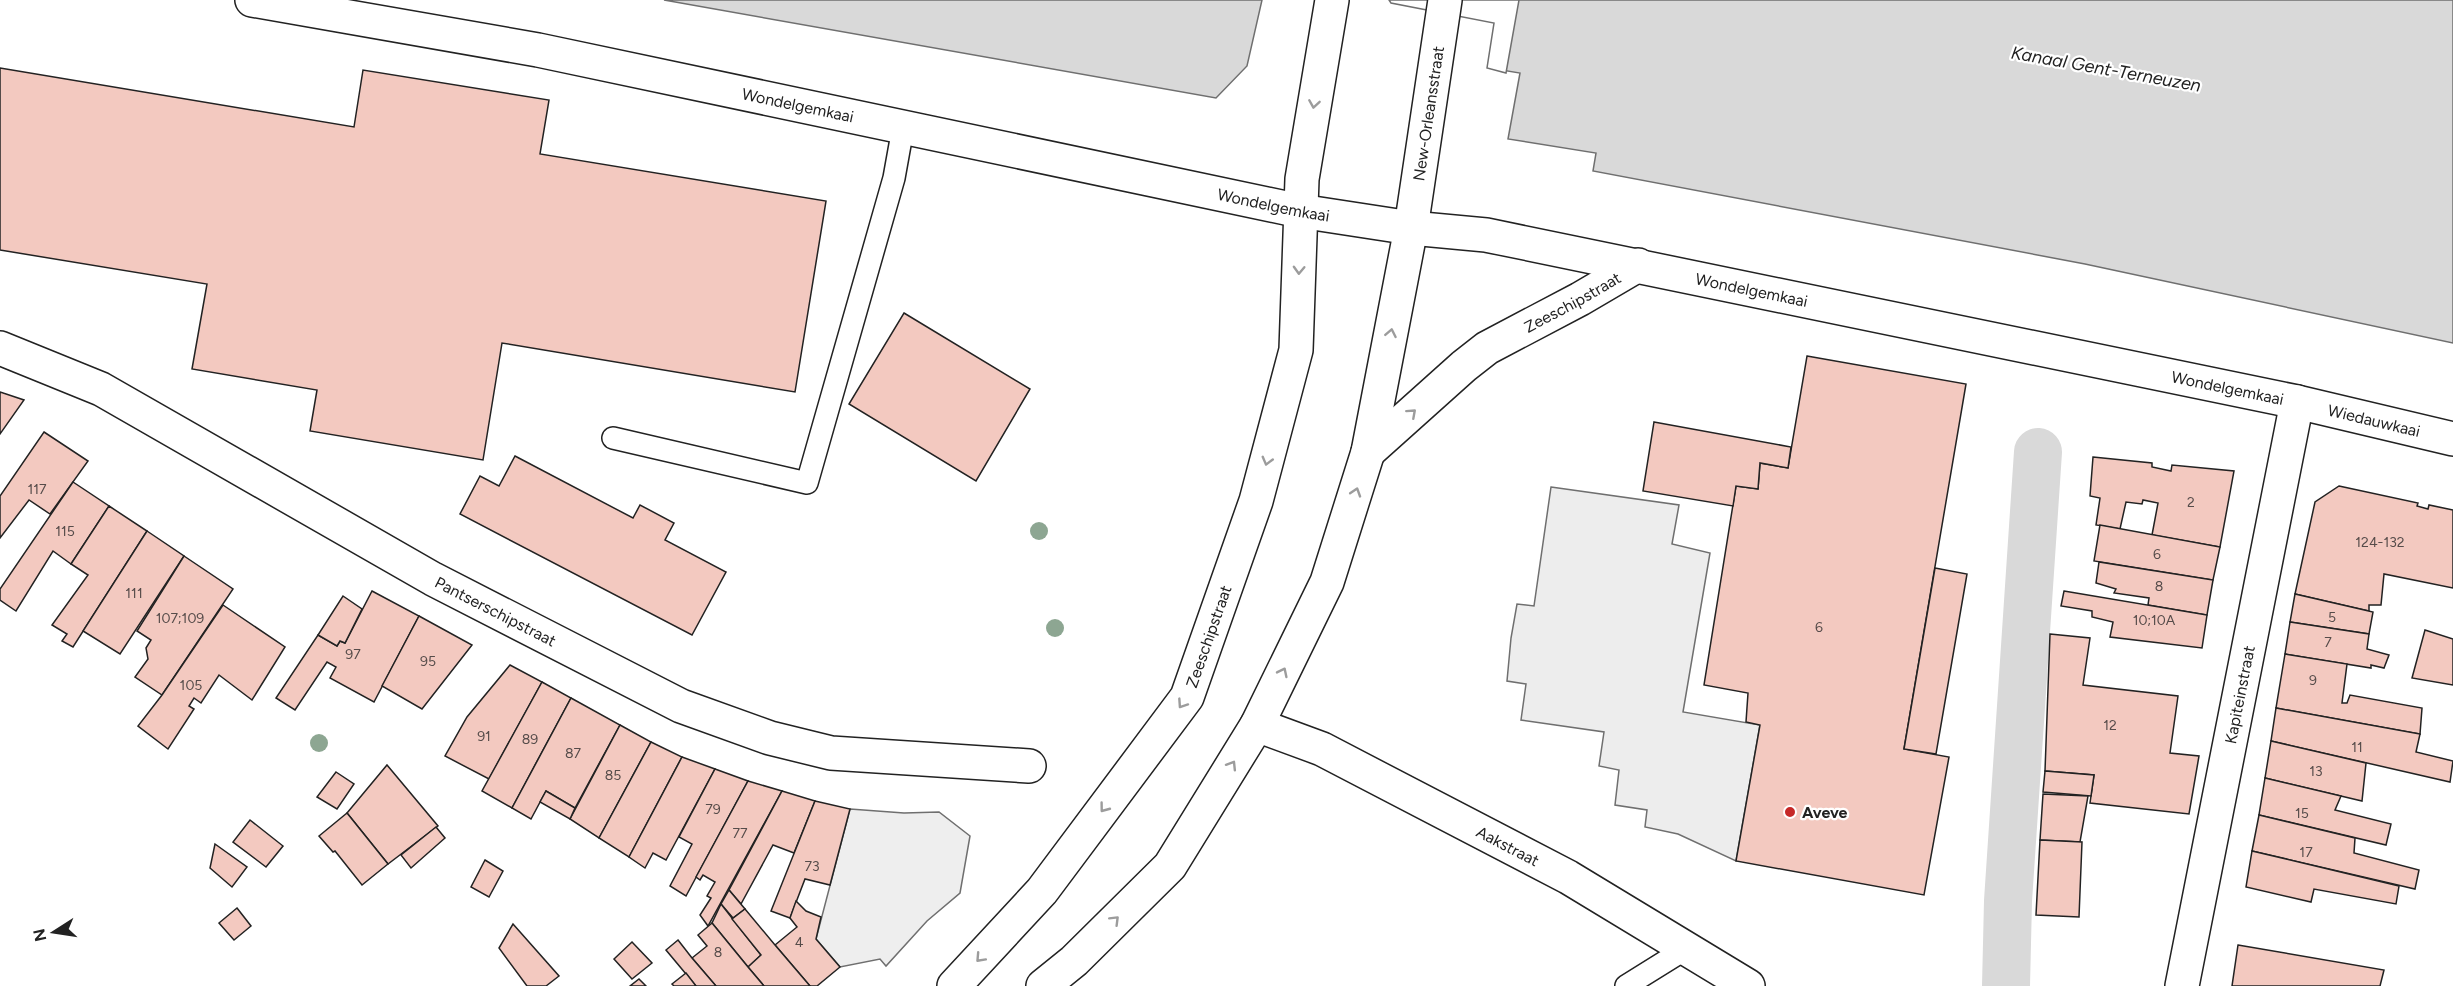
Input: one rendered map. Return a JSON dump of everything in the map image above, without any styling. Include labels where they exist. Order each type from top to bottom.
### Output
[{"type":"main road","name":"Wondelgemkaai","points":[[252,0],[538,50],[1300,211],[1411,228],[1486,235],[2297,402]]},
{"type":"main road","points":[[1300,211],[1302,179],[1332,0]]},
{"type":"main road","name":"New-Orleansstraat","points":[[1411,228],[1445,0]]},
{"type":"main road","name":"Zeeschipstraat","points":[[954,986],[1042,891],[1187,697],[1256,501],[1296,350],[1300,211]]},
{"type":"main road","points":[[1043,986],[1074,962],[1170,866],[1257,725],[1327,582],[1368,452],[1411,228]]},
{"type":"main road","name":"Zeeschipstraat","points":[[1368,452],[1487,348],[1580,299],[1638,265]]},
{"type":"main road","name":"Pantserschipstraat","points":[[0,348],[101,389],[433,579],[681,706],[771,738],[831,753],[1029,766]]},
{"type":"main road","name":"Wiedauwkaai","points":[[2297,402],[2453,439]]},
{"type":"main road","name":"Kapiteinstraat","points":[[2182,986],[2297,402]]},
{"type":"main road","name":"Aakstraat","points":[[1257,725],[1322,749],[1568,878],[1748,986]]},
{"type":"lane","points":[[613,438],[807,483],[894,178],[903,128]]},
{"type":"lane","points":[[1626,986],[1687,948]]},
{"type":"shaded area","points":[[1551,487],[1679,505],[1672,544],[1710,553],[1683,712],[1760,725],[1736,861],[1678,834],[1645,827],[1647,810],[1615,805],[1619,770],[1599,766],[1604,732],[1521,720],[1526,684],[1507,681],[1511,638],[1517,604],[1534,606]]},
{"type":"shaded area","points":[[850,809],[904,813],[939,812],[970,836],[960,893],[927,921],[886,966],[880,959],[840,967],[816,939]]},
{"type":"water","points":[[664,0],[1262,0],[1247,66],[1216,98]]},
{"type":"water","name":"Kanaal Gent-Terneuzen","points":[[1392,0],[2453,0],[2453,343],[2085,264],[1593,171],[1596,153],[1508,139],[1520,73],[1489,68],[1497,20]]},
{"type":"pier","points":[[1389,0],[1519,0],[1506,73],[1487,68],[1494,23],[1391,3]]},
{"type":"building","points":[[0,68],[354,127],[363,70],[549,100],[540,154],[826,201],[795,392],[502,343],[483,460],[310,431],[317,390],[192,369],[207,284],[0,250]]},
{"type":"building","points":[[904,313],[1030,389],[976,481],[849,404]]},
{"type":"building","points":[[1807,356],[1966,384],[1904,749],[1949,757],[1924,895],[1736,861],[1760,725],[1746,722],[1748,693],[1704,685],[1736,486],[1758,489],[1760,463],[1788,468]]},
{"type":"building","points":[[0,392],[24,400],[0,434]]},
{"type":"building","points":[[1654,422],[1791,447],[1788,468],[1760,463],[1758,489],[1736,486],[1733,506],[1643,491]]},
{"type":"building","points":[[44,432],[88,461],[50,514],[29,500],[0,538],[0,496]]},
{"type":"building","points":[[515,456],[633,518],[640,505],[674,523],[665,540],[726,572],[692,635],[460,514],[480,476],[499,486]]},
{"type":"building","points":[[2093,457],[2152,463],[2152,467],[2171,471],[2172,465],[2234,471],[2220,547],[2152,535],[2158,503],[2143,500],[2142,504],[2126,502],[2120,529],[2096,525],[2100,498],[2090,496]]},
{"type":"building","points":[[73,482],[109,506],[71,564],[53,551],[16,611],[0,600],[0,589]]},
{"type":"building","points":[[2339,486],[2418,503],[2417,506],[2428,509],[2429,505],[2453,510],[2453,588],[2384,574],[2381,605],[2369,605],[2369,611],[2295,594],[2315,502]]},
{"type":"building","points":[[109,506],[147,531],[73,647],[62,641],[67,634],[52,625],[88,575],[71,564]]},
{"type":"building","points":[[2100,525],[2220,547],[2213,580],[2094,561]]},
{"type":"building","points":[[147,531],[184,556],[120,654],[83,631]]},
{"type":"building","points":[[184,556],[233,589],[162,695],[135,677],[148,659],[146,648],[151,640],[137,631]]},
{"type":"building","points":[[2099,562],[2213,580],[2207,615],[2148,605],[2149,598],[2114,593],[2116,589],[2096,583]]},
{"type":"building","points":[[1935,568],[1967,574],[1936,754],[1904,749]]},
{"type":"building","points":[[372,591],[419,616],[374,702],[330,678],[336,667],[327,662],[295,710],[276,698],[318,635],[337,646],[340,641],[345,643]]},
{"type":"building","points":[[2064,591],[2207,615],[2202,648],[2110,637],[2113,622],[2092,617],[2092,611],[2061,606]]},
{"type":"building","points":[[2295,594],[2373,612],[2369,634],[2290,622]]},
{"type":"building","points":[[343,596],[362,609],[345,643],[340,641],[337,646],[318,635]]},
{"type":"building","points":[[223,605],[285,647],[252,700],[219,675],[201,703],[194,698],[189,706],[194,709],[168,749],[138,726],[162,695]]},
{"type":"building","points":[[419,616],[472,645],[422,709],[382,686]]},
{"type":"building","points":[[2290,622],[2369,634],[2367,649],[2389,655],[2384,668],[2371,665],[2371,668],[2285,654]]},
{"type":"building","points":[[2425,630],[2453,639],[2453,685],[2412,678]]},
{"type":"building","points":[[2050,634],[2090,638],[2083,685],[2178,696],[2170,753],[2199,756],[2189,814],[2090,803],[2094,775],[2045,771]]},
{"type":"building","points":[[2285,654],[2347,664],[2342,703],[2347,703],[2350,695],[2422,708],[2420,734],[2276,708]]},
{"type":"building","points":[[510,665],[542,682],[489,779],[445,756],[467,717]]},
{"type":"building","points":[[542,682],[571,698],[512,808],[482,791]]},
{"type":"building","points":[[571,698],[620,725],[575,808],[546,791],[531,819],[512,808]]},
{"type":"building","points":[[2276,708],[2420,734],[2416,752],[2453,761],[2450,782],[2271,741]]},
{"type":"building","points":[[620,725],[651,742],[599,838],[570,819]]},
{"type":"building","points":[[2271,741],[2366,763],[2362,801],[2265,778]]},
{"type":"building","points":[[651,742],[682,757],[629,857],[599,838]]},
{"type":"building","points":[[682,757],[715,769],[666,860],[653,853],[645,868],[629,857]]},
{"type":"building","points":[[387,765],[438,826],[388,864],[347,813]]},
{"type":"building","points":[[715,769],[748,781],[686,896],[670,886],[692,844],[679,837]]},
{"type":"building","points":[[2045,771],[2094,775],[2091,796],[2043,792]]},
{"type":"building","points":[[336,772],[354,784],[337,809],[317,797]]},
{"type":"building","points":[[2265,778],[2341,796],[2335,810],[2391,824],[2386,845],[2259,815]]},
{"type":"building","points":[[748,781],[782,791],[708,926],[700,915],[711,898],[707,896],[715,882],[703,875],[700,880],[696,877]]},
{"type":"building","points":[[546,791],[575,808],[570,819],[540,802]]},
{"type":"building","points":[[782,791],[815,801],[794,853],[773,845],[741,904],[729,890]]},
{"type":"building","points":[[2043,794],[2088,796],[2080,842],[2040,840]]},
{"type":"building","points":[[815,801],[850,809],[830,885],[805,879],[790,918],[771,911]]},
{"type":"building","points":[[347,813],[388,864],[362,885],[335,851],[333,852],[319,836]]},
{"type":"building","points":[[2259,815],[2355,838],[2354,853],[2419,870],[2415,889],[2252,851]]},
{"type":"building","points":[[250,820],[283,846],[266,867],[233,842]]},
{"type":"building","points":[[436,827],[445,838],[411,868],[401,855]]},
{"type":"building","points":[[2040,840],[2082,842],[2079,917],[2036,915]]},
{"type":"building","points":[[215,844],[247,867],[232,887],[210,868]]},
{"type":"building","points":[[2252,851],[2399,886],[2396,904],[2314,889],[2311,902],[2246,887]]},
{"type":"building","points":[[485,860],[503,871],[489,897],[471,887]]},
{"type":"building","points":[[729,890],[745,909],[733,918],[721,904]]},
{"type":"building","points":[[796,901],[806,911],[821,917],[816,939],[840,967],[817,986],[810,986],[775,945],[797,927],[790,918]]},
{"type":"building","points":[[721,904],[761,955],[748,967],[712,923]]},
{"type":"building","points":[[237,908],[251,926],[234,940],[219,923]]},
{"type":"building","points":[[745,909],[810,986],[764,986],[748,967],[761,955],[732,919]]},
{"type":"building","points":[[712,923],[764,986],[716,986],[692,958],[707,946],[698,935]]},
{"type":"building","points":[[513,924],[559,976],[546,986],[527,986],[499,948]]},
{"type":"building","points":[[678,940],[716,986],[696,986],[666,950]]},
{"type":"building","points":[[632,942],[652,963],[632,979],[614,959]]},
{"type":"building","points":[[2238,945],[2384,970],[2380,986],[2232,986]]},
{"type":"building","points":[[686,973],[696,986],[674,986],[672,984]]},
{"type":"building","points":[[639,979],[646,986],[630,986]]},
{"type":"waterway","points":[[2006,986],[2008,901],[2038,452]]},
{"type":"place","name":"Aveve","points":[[1790,812]]}]
